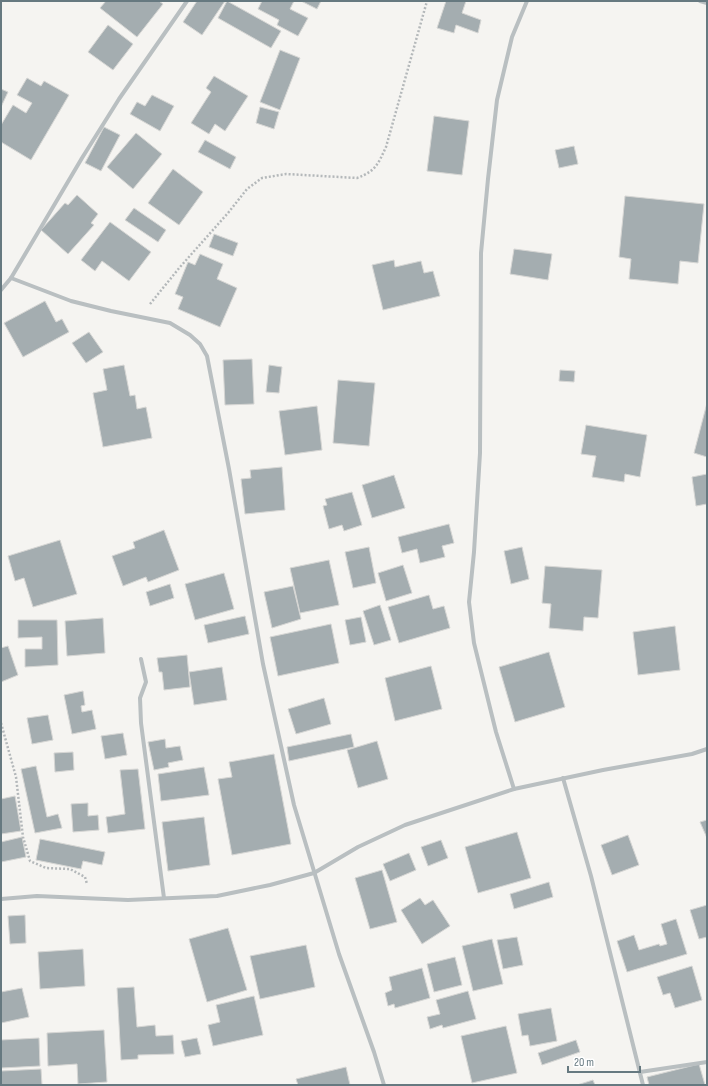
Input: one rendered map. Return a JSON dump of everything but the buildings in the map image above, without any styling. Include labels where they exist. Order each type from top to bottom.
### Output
[{"type":"street","points":[[1,290],[11,278],[118,99],[187,1]]},
{"type":"street","points":[[514,789],[496,732],[474,643],[469,602],[474,552],[480,453],[481,253],[488,179],[497,100],[512,37],[527,1]]},
{"type":"street","points":[[700,1],[707,3]]},
{"type":"street","points":[[11,278],[71,301],[170,323],[190,335],[200,344],[207,356],[229,469],[263,664],[294,806],[339,954],[374,1052],[384,1085]]},
{"type":"street","points":[[141,659],[146,682],[140,698],[141,723],[164,898]]},
{"type":"street","points":[[1,899],[37,896],[128,900],[216,896],[270,885],[314,873],[358,847],[405,825],[514,789],[562,778],[692,754],[707,749]]},
{"type":"street","points":[[562,778],[591,876],[643,1085]]},
{"type":"street","points":[[640,1072],[707,1062]]},
{"type":"path","points":[[140,317],[180,267],[228,213],[247,189],[262,178],[286,174],[357,178],[366,175],[376,167],[386,147],[427,1]]},
{"type":"path","points":[[1,723],[16,777],[23,837],[30,861],[46,868],[70,869],[85,877],[92,898]]}]
